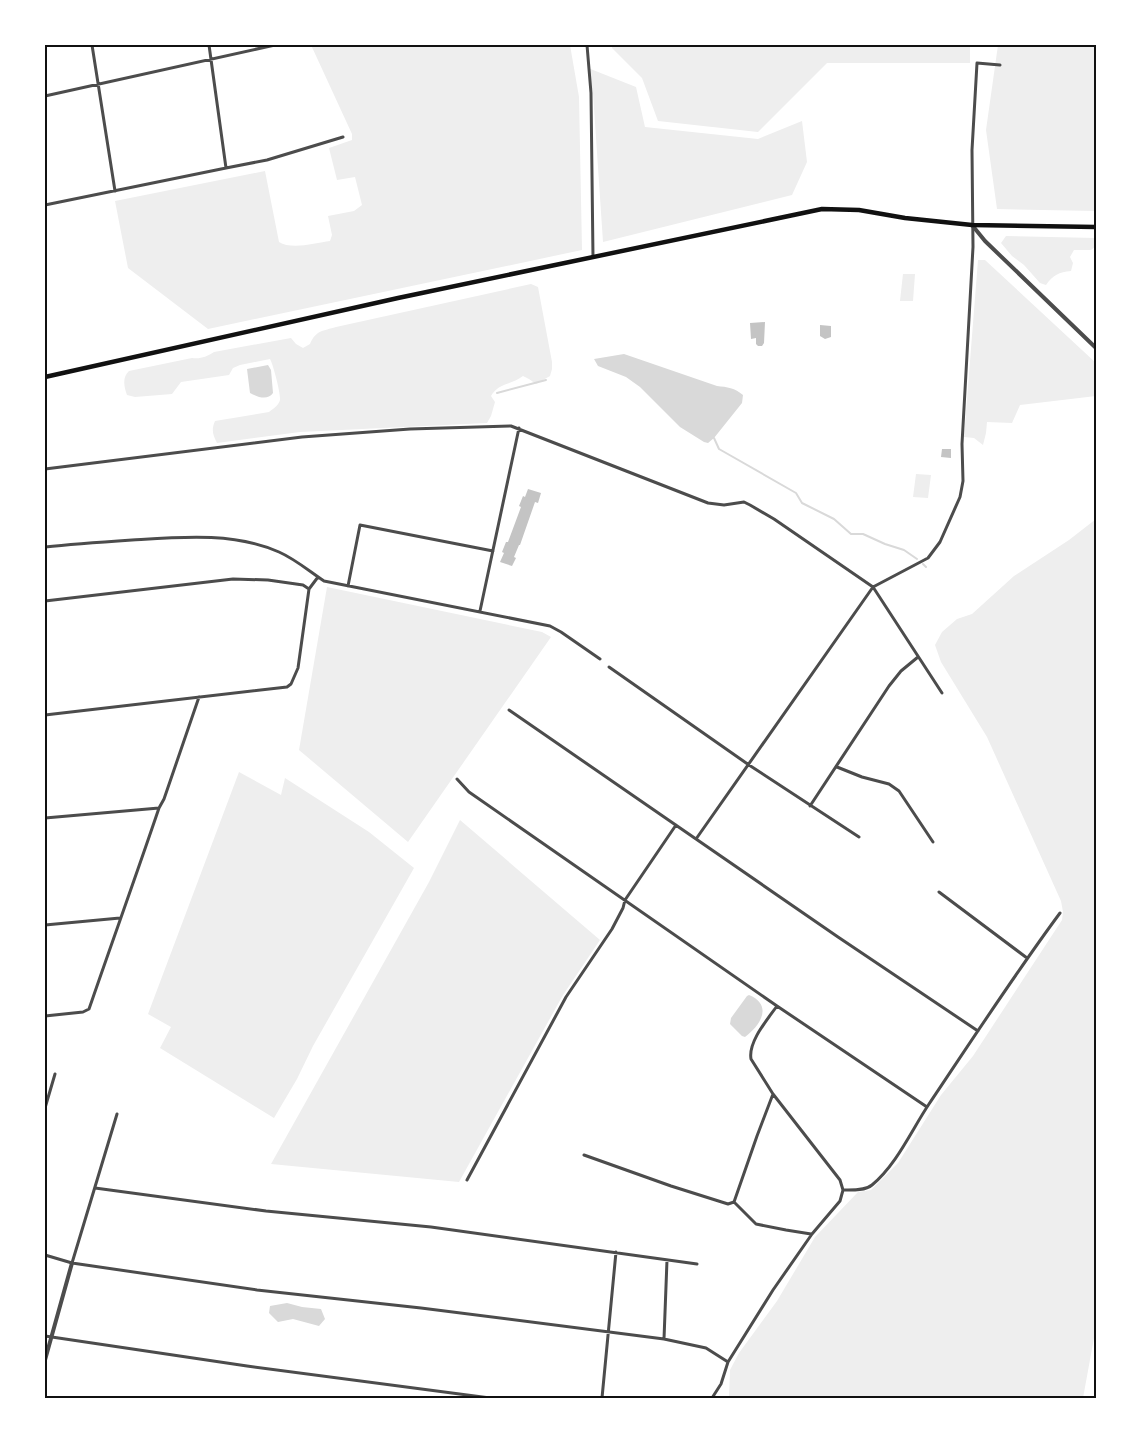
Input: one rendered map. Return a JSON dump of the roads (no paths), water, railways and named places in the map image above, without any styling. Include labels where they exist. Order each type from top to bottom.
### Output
[{"type":"main road","points":[[45,377],[398,298],[822,209],[860,210],[907,218],[972,225],[1096,227]]},
{"type":"street","points":[[92,45],[115,191]]},
{"type":"street","points":[[209,45],[226,168]]},
{"type":"street","points":[[45,96],[275,45]]},
{"type":"street","points":[[587,45],[591,93],[593,258]]},
{"type":"street","points":[[696,839],[874,586],[928,558],[940,542],[960,497],[964,481],[962,444],[973,247],[972,150],[977,63],[1000,64]]},
{"type":"street","points":[[45,205],[267,160],[343,137]]},
{"type":"street","points":[[972,225],[985,241],[1096,348]]},
{"type":"street","points":[[45,469],[302,437],[410,429],[511,426],[708,503],[724,505],[744,502],[774,519],[874,586],[942,693]]},
{"type":"street","points":[[480,611],[518,428]]},
{"type":"street","points":[[348,586],[360,525],[493,551]]},
{"type":"street","points":[[45,547],[159,538],[240,540],[279,552],[295,560],[324,581],[550,626],[600,659]]},
{"type":"street","points":[[45,715],[287,687],[291,684],[298,668],[308,589],[318,577]]},
{"type":"street","points":[[45,601],[233,579],[268,580],[303,585],[308,589]]},
{"type":"street","points":[[810,806],[889,686],[901,671],[918,656]]},
{"type":"street","points":[[609,667],[749,765],[859,838]]},
{"type":"street","points":[[45,1016],[89,1010],[199,697]]},
{"type":"street","points":[[510,710],[838,938],[978,1031]]},
{"type":"street","points":[[837,767],[862,777],[889,784],[899,791],[933,842]]},
{"type":"street","points":[[457,779],[469,792],[777,1006],[927,1107]]},
{"type":"street","points":[[45,818],[159,808]]},
{"type":"street","points":[[466,1180],[566,997],[612,929],[624,908],[625,900],[676,825]]},
{"type":"street","points":[[939,892],[1027,958]]},
{"type":"street","points":[[842,1190],[870,1187],[892,1162],[1027,958],[1060,913]]},
{"type":"street","points":[[45,925],[120,918]]},
{"type":"street","points":[[712,1398],[722,1384],[728,1362],[773,1290],[812,1234],[840,1201],[842,1190],[840,1180],[774,1094],[750,1058],[749,1052],[752,1043],[777,1006]]},
{"type":"street","points":[[45,1108],[55,1074]]},
{"type":"street","points":[[734,1202],[774,1094]]},
{"type":"street","points":[[45,1360],[117,1114]]},
{"type":"street","points":[[584,1156],[728,1204],[734,1202]]},
{"type":"street","points":[[95,1188],[266,1211],[431,1227],[697,1264]]},
{"type":"street","points":[[734,1202],[756,1224],[812,1234]]},
{"type":"street","points":[[602,1398],[616,1252]]},
{"type":"street","points":[[45,1255],[72,1263],[257,1290],[422,1308],[664,1339],[706,1348],[728,1362]]},
{"type":"street","points":[[664,1339],[667,1260]]},
{"type":"street","points":[[45,1336],[247,1366],[490,1398]]},
{"type":"waterway","points":[[497,393],[546,380]]},
{"type":"waterway","points":[[714,438],[719,449],[796,493],[802,503],[834,519],[851,534],[863,534],[904,550],[917,559]]},
{"type":"waterway","points":[[923,564],[926,567]]}]
